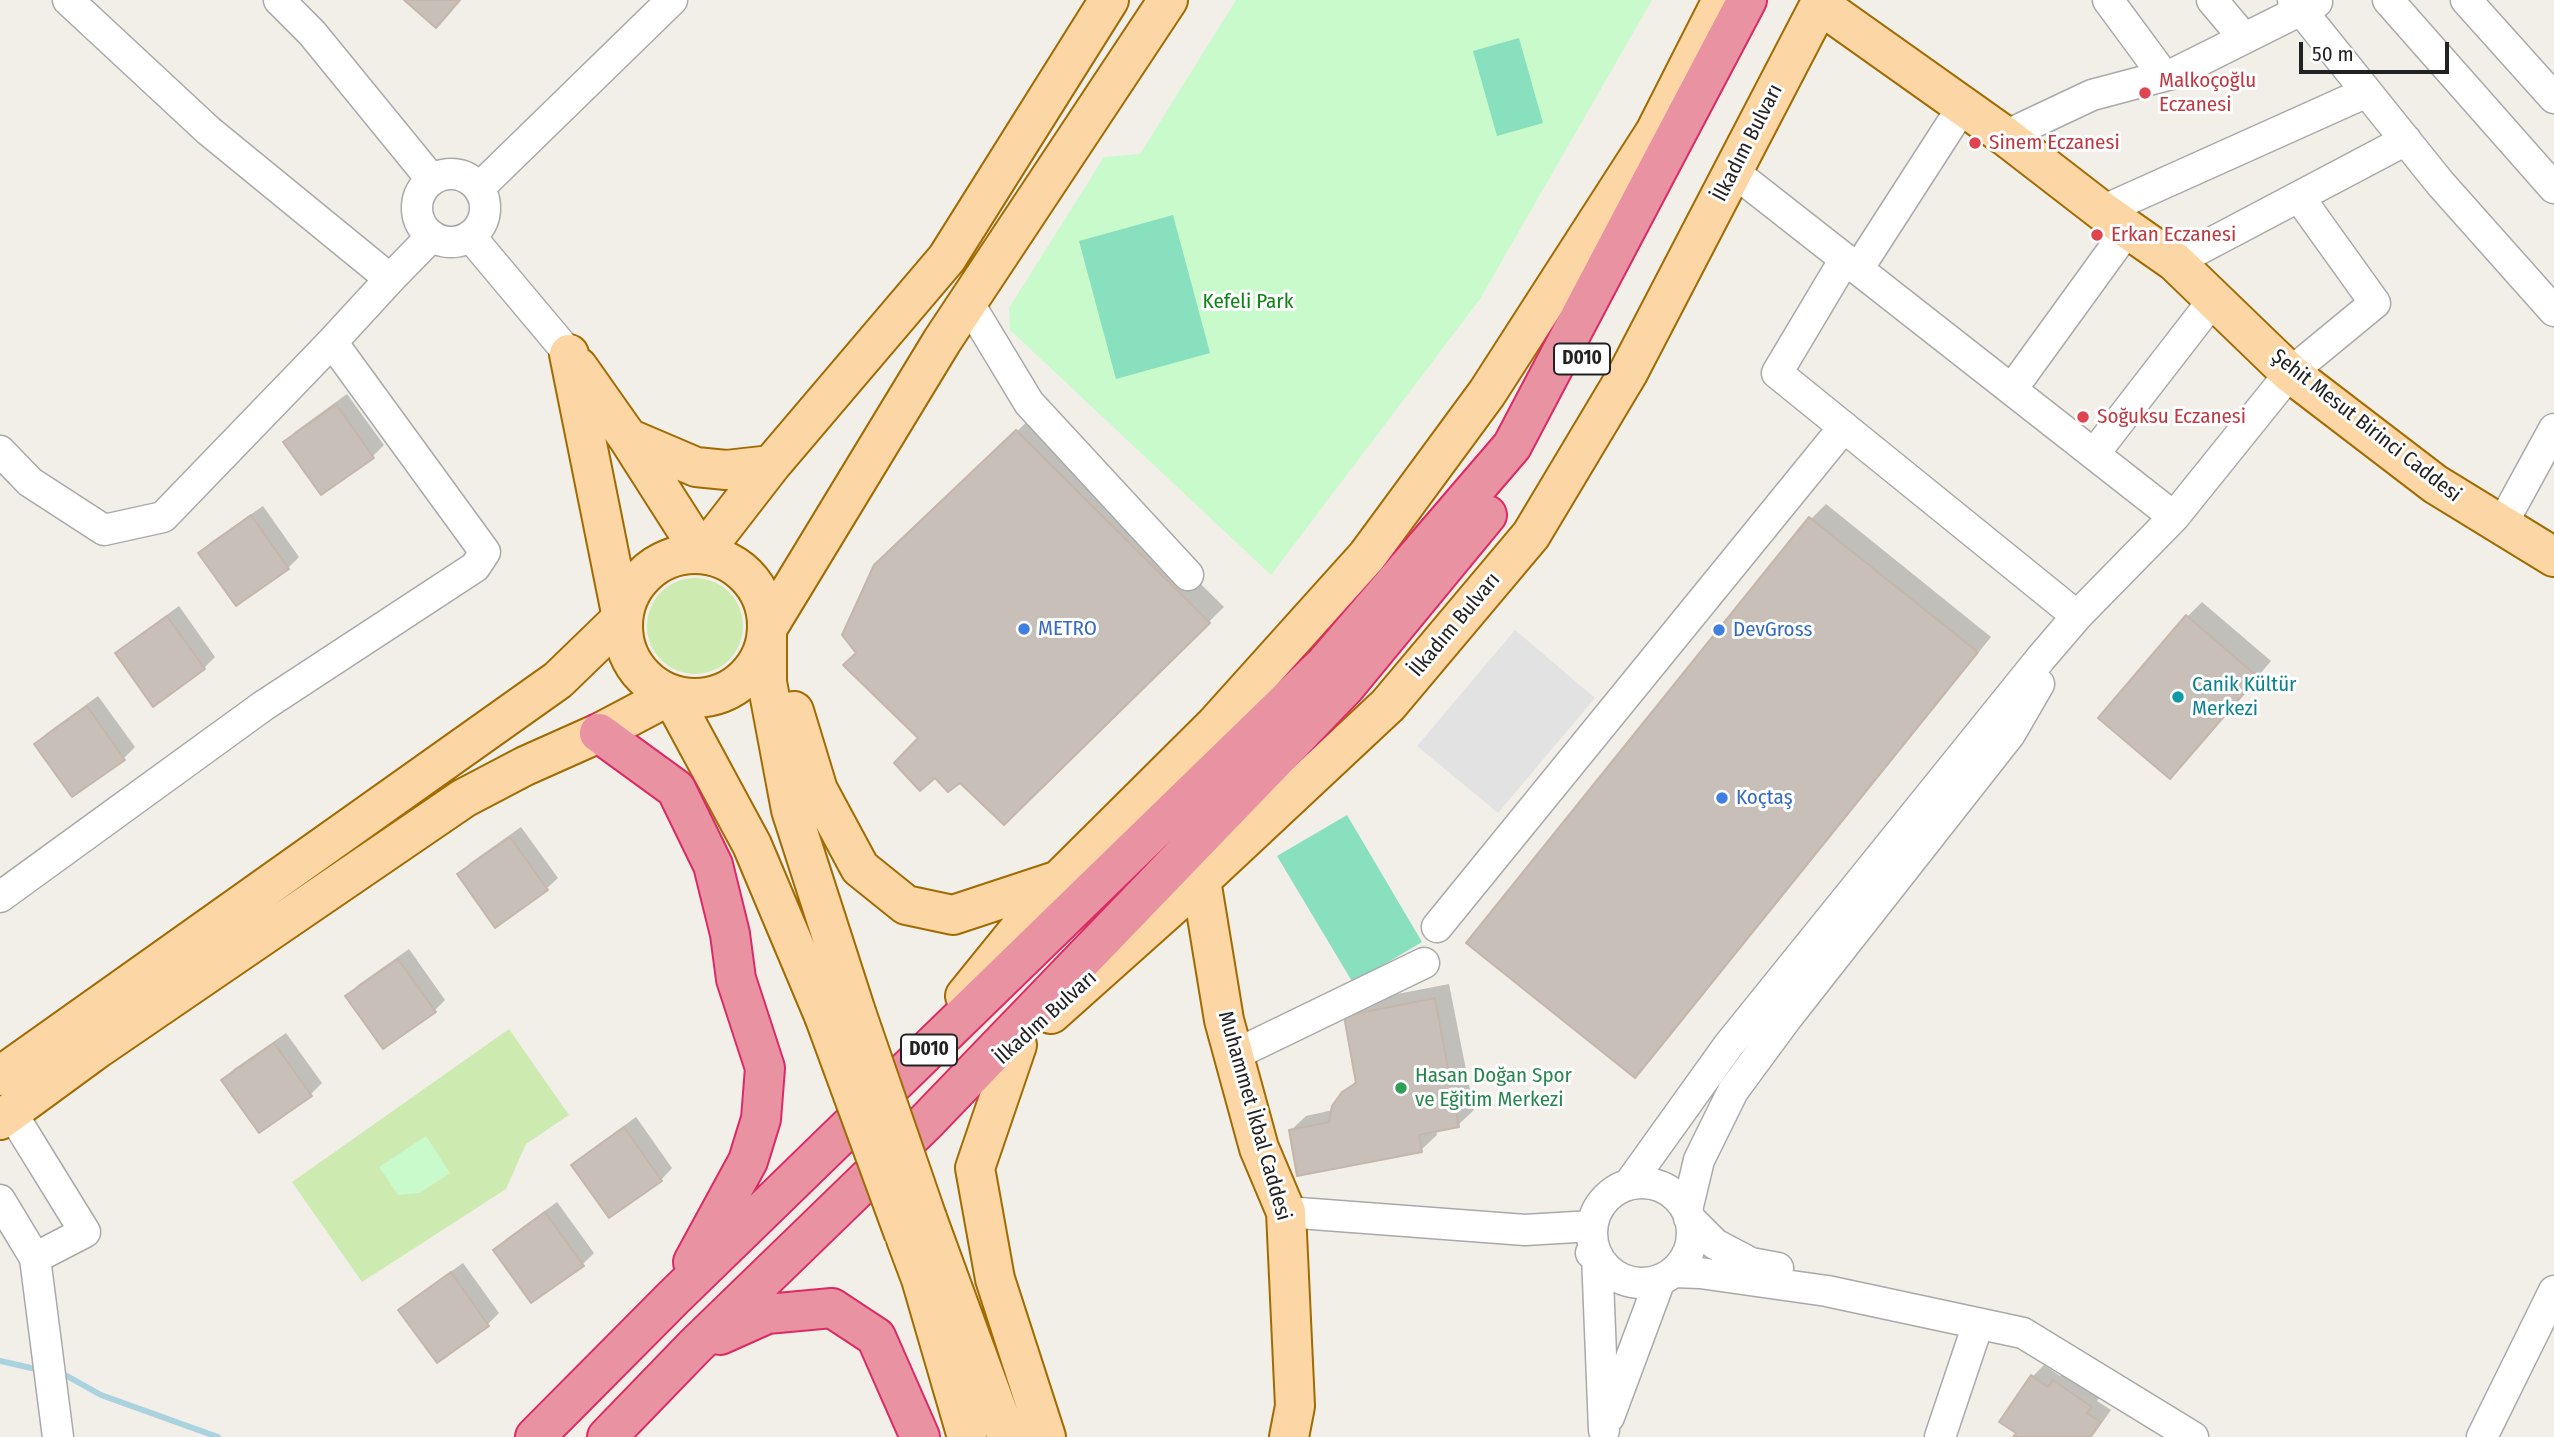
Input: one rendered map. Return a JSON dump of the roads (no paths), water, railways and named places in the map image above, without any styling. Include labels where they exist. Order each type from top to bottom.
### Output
[{"type":"highway","name":"İlkadım Bulvarı","points":[[535,1437],[673,1298],[898,1080],[1335,675],[1512,446],[1747,0]]},
{"type":"highway","name":"İlkadım Bulvarı","points":[[607,1437],[695,1346],[925,1123],[1521,474],[1771,0]]},
{"type":"highway","points":[[599,733],[676,789],[713,865],[730,934],[737,979],[765,1068],[761,1119],[748,1161],[673,1298]]},
{"type":"highway","points":[[695,1346],[767,1314],[832,1308],[876,1337],[920,1437]]},
{"type":"main road","points":[[702,554],[771,464],[947,258],[1109,0]]},
{"type":"main road","points":[[569,354],[622,618],[624,643],[633,665],[650,683],[671,695],[694,699],[716,696],[736,686],[758,661],[763,651],[767,629],[797,576],[968,302],[1168,0]]},
{"type":"main road","name":"İlkadım Bulvarı","points":[[898,1080],[1059,880],[1215,725],[1367,556],[1487,393],[1648,143],[1722,0]]},
{"type":"main road","name":"İlkadım Bulvarı","points":[[925,1123],[1017,1045],[1200,880],[1388,705],[1531,535],[1628,373],[1821,2]]},
{"type":"main road","name":"Şehit Mesut Birinci Caddesi","points":[[1821,2],[2175,262],[2290,373],[2435,484],[2554,557]]},
{"type":"main road","points":[[569,354],[628,438],[702,554]]},
{"type":"main road","points":[[628,438],[696,467],[726,470],[771,464]]},
{"type":"main road","points":[[4,1103],[558,680],[622,618],[628,596],[641,578],[658,563],[679,555],[702,554],[723,559],[742,571],[756,587],[765,607],[767,682],[791,810],[840,1014],[915,1226],[1007,1437]]},
{"type":"main road","points":[[767,629],[818,790],[860,868],[906,905],[953,915],[1059,880]]},
{"type":"main road","points":[[4,1103],[97,1049],[464,798],[671,695]]},
{"type":"main road","points":[[671,695],[840,1014]]},
{"type":"main road","name":"Muhammet İkbal Caddesi","points":[[1200,880],[1224,1020],[1259,1148],[1286,1212],[1295,1406],[1289,1437]]},
{"type":"main road","points":[[1017,1045],[975,1168],[995,1279],[1046,1437]]},
{"type":"main road","points":[[915,1226],[921,1279],[967,1437]]},
{"type":"street","points":[[68,0],[209,131],[390,279]]},
{"type":"street","points":[[279,0],[312,33],[432,180]]},
{"type":"street","points":[[479,188],[672,0]]},
{"type":"street","points":[[2108,0],[2164,76]]},
{"type":"street","points":[[2212,0],[2244,38]]},
{"type":"street","points":[[2388,0],[2554,188]]},
{"type":"street","points":[[2466,0],[2554,97]]},
{"type":"street","points":[[2005,136],[2092,95],[2164,76],[2244,38],[2305,3],[2367,92],[2440,183],[2554,311]]},
{"type":"street","points":[[2012,389],[2115,220],[2367,92]]},
{"type":"street","points":[[1963,106],[1777,373],[2077,616]]},
{"type":"street","points":[[2175,262],[2406,140]]},
{"type":"street","points":[[1734,172],[2174,517]]},
{"type":"street","points":[[444,174],[457,174],[470,179],[479,188],[484,201],[484,214],[479,226],[470,236],[457,241],[444,241],[432,236],[422,227],[417,214],[417,201],[422,189],[432,180],[444,174]]},
{"type":"street","points":[[1629,1184],[1728,1045],[2041,658],[2077,616],[2174,517],[2290,373],[2375,303],[2299,197]]},
{"type":"street","points":[[0,450],[30,481],[104,530],[163,517],[432,236]]},
{"type":"street","points":[[470,236],[569,354]]},
{"type":"street","points":[[2095,454],[2214,299]]},
{"type":"street","points":[[968,302],[1029,403],[1188,575]]},
{"type":"street","points":[[0,897],[263,706],[475,567],[485,552],[332,342]]},
{"type":"street","points":[[1437,927],[1844,427]]},
{"type":"street","points":[[2501,526],[2554,429]]},
{"type":"street","points":[[1603,1433],[1666,1276],[1684,1259],[1691,1244],[1692,1227],[1688,1214],[1699,1160],[1733,1091],[1786,1019],[2010,734],[2077,616]]},
{"type":"street","points":[[1234,1055],[1424,963]]},
{"type":"street","points":[[4,1103],[86,1232],[35,1258]]},
{"type":"street","points":[[2010,1331],[1953,1302],[1751,1263],[1715,1244],[1688,1214],[1677,1196],[1663,1187],[1646,1182],[1629,1184],[1615,1190],[1604,1199],[1592,1226],[1592,1241],[1605,1268],[1630,1282],[1646,1283],[1666,1276],[1700,1273],[1827,1291],[2010,1331],[2023,1333],[2193,1437]]},
{"type":"street","points":[[0,1200],[35,1258],[58,1437]]},
{"type":"street","points":[[1286,1212],[1525,1230],[1592,1226]]},
{"type":"street","points":[[1525,1230],[1597,1255]]},
{"type":"street","points":[[1597,1255],[1603,1433]]},
{"type":"street","points":[[2482,1437],[2554,1291]]},
{"type":"street","points":[[1940,1437],[1978,1324]]},
{"type":"waterway","points":[[0,1361],[40,1370]]},
{"type":"waterway","points":[[57,1374],[67,1376],[101,1395],[218,1437]]},
{"type":"place","name":"Malkoçoğlu Eczanesi","points":[[2145,93]]},
{"type":"place","name":"Sinem Eczanesi","points":[[1975,143]]},
{"type":"place","name":"Erkan Eczanesi","points":[[2097,235]]},
{"type":"place","name":"Soğuksu Eczanesi","points":[[2083,417]]},
{"type":"place","name":"METRO","points":[[1024,629]]},
{"type":"place","name":"DevGross","points":[[1719,630]]},
{"type":"place","name":"Canik Kültür Merkezi","points":[[2178,697]]},
{"type":"place","name":"Koçtaş","points":[[1722,798]]},
{"type":"place","name":"Hasan Doğan Spor ve Eğitim Merkezi","points":[[1401,1088]]},
{"type":"park label","name":"Kefeli Park","points":[[1248,302]]}]
